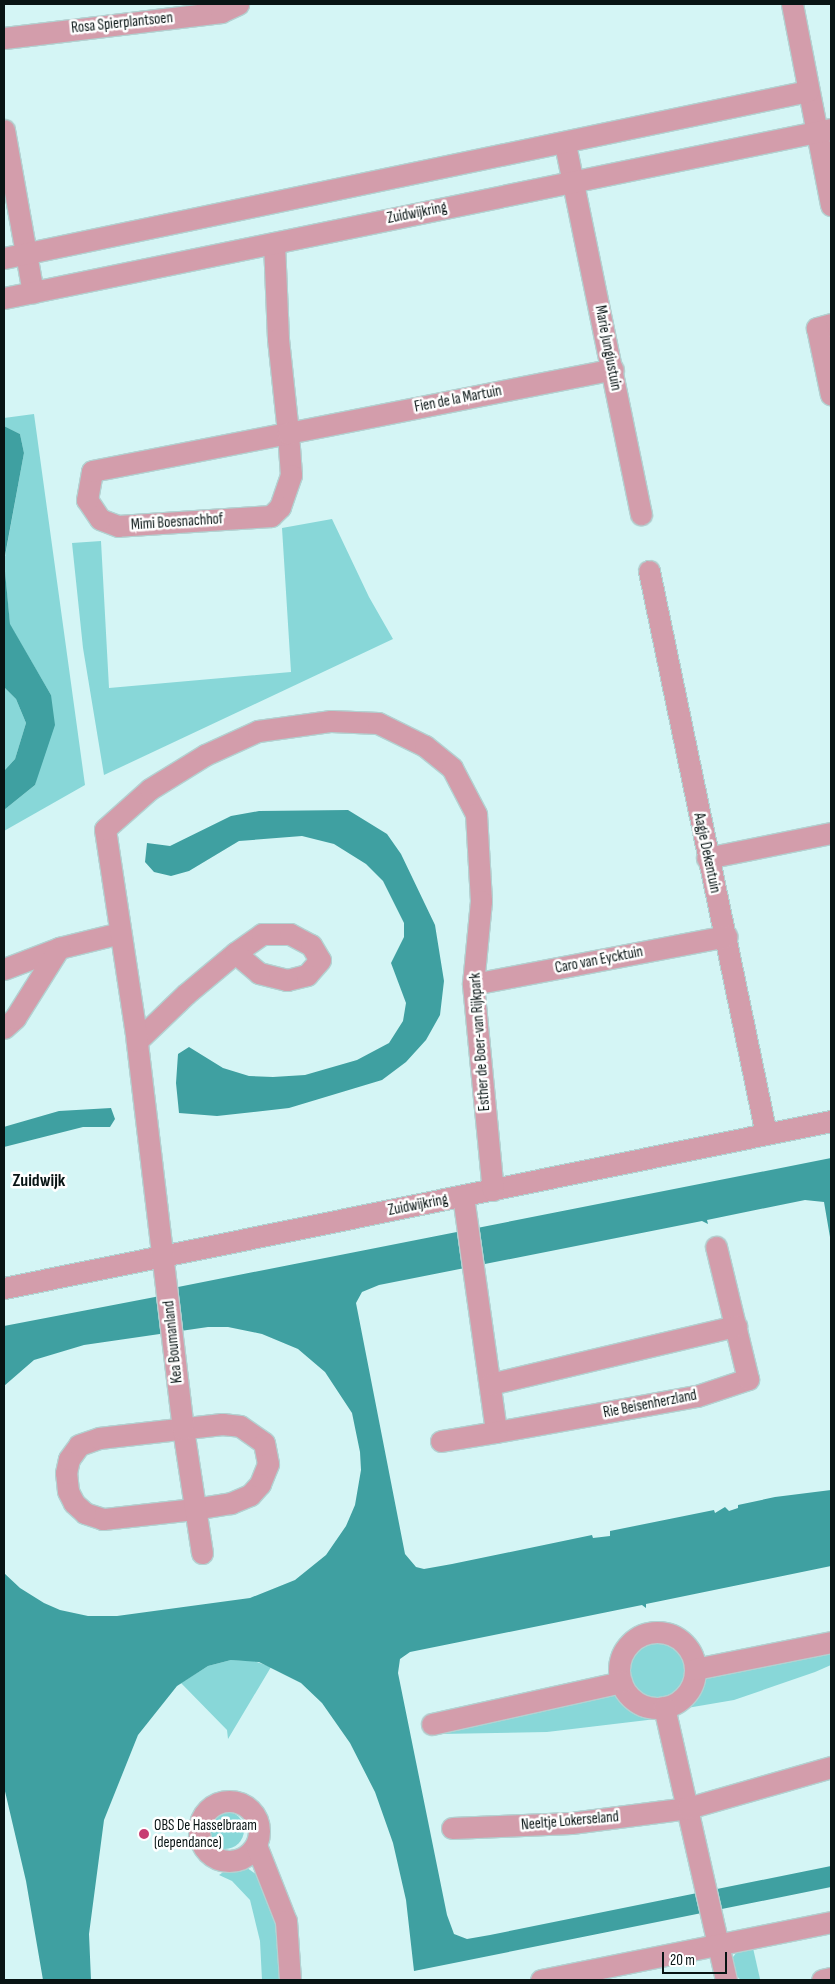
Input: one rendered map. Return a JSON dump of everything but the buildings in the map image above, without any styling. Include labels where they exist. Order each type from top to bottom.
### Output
[{"type":"street","name":"Rosa Spierplantsoen","points":[[4,38],[221,12],[238,4]]},
{"type":"street","points":[[792,4],[808,91],[823,131],[831,205]]},
{"type":"street","points":[[4,258],[565,144],[808,91]]},
{"type":"street","points":[[4,130],[33,292]]},
{"type":"street","name":"Zuidwijkring","points":[[4,298],[823,131]]},
{"type":"street","name":"Marie Jungiustuin","points":[[565,144],[641,514]]},
{"type":"street","name":"Mimi Boesnachhof","points":[[274,243],[278,339],[296,432],[291,475],[280,506],[271,516],[118,526],[100,519],[87,500],[92,471],[296,432]]},
{"type":"street","points":[[831,324],[817,328],[831,395]]},
{"type":"street","name":"Fien de la Martuin","points":[[296,432],[612,368]]},
{"type":"street","name":"Aagje Dekentuin","points":[[649,571],[707,858],[726,936],[766,1134]]},
{"type":"street","name":"Esther de Boer-van Rijkpark","points":[[164,1255],[137,1042],[105,829],[150,789],[205,755],[258,731],[331,721],[378,723],[426,746],[452,768],[476,814],[481,901],[473,984],[493,1190]]},
{"type":"street","points":[[707,858],[831,833]]},
{"type":"street","points":[[4,968],[59,948],[120,933]]},
{"type":"street","name":"Caro van Eycktuin","points":[[473,984],[726,936]]},
{"type":"street","points":[[4,1028],[15,1018],[59,948]]},
{"type":"street","points":[[137,1042],[235,953]]},
{"type":"street","name":"Zuidwijkring","points":[[4,1288],[831,1121]]},
{"type":"street","points":[[463,1196],[476,1276],[496,1432]]},
{"type":"street","name":"Rie Beisenherzland","points":[[441,1441],[697,1396],[748,1379],[716,1247]]},
{"type":"street","name":"Kea Boumanland","points":[[164,1255],[183,1428],[202,1553]]},
{"type":"street","points":[[490,1384],[736,1326]]},
{"type":"street","points":[[222,1424],[240,1426],[264,1443],[268,1464],[260,1484],[250,1495],[231,1503],[104,1519],[85,1513],[74,1503],[68,1491],[66,1474],[69,1459],[79,1445],[100,1438],[183,1428],[222,1424]]},
{"type":"street","points":[[650,1632],[675,1637],[692,1656],[695,1669],[693,1680],[682,1698],[664,1707],[642,1705],[625,1692],[620,1682],[621,1656],[638,1637],[650,1632]]},
{"type":"street","points":[[695,1669],[831,1642]]},
{"type":"street","points":[[432,1724],[620,1682]]},
{"type":"street","points":[[664,1707],[726,1980]]},
{"type":"street","name":"Neeltje Lokerseland","points":[[452,1828],[571,1823],[688,1808],[831,1767]]},
{"type":"street","points":[[256,1845],[286,1921],[290,1980]]},
{"type":"street","points":[[541,1980],[831,1922]]},
{"type":"street","points":[[822,1980],[831,1978]]},
{"type":"shaded area","points":[[34,414],[85,785],[4,831],[4,810],[35,785],[51,695],[10,625],[4,562],[24,453],[20,434],[4,426],[4,418]]},
{"type":"shaded area","points":[[4,426],[20,434],[24,453],[4,561]]},
{"type":"shaded area","points":[[332,519],[369,597],[393,639],[104,775],[83,648],[72,543],[101,541],[109,688],[291,672],[282,528]]},
{"type":"shaded area","points":[[4,561],[10,624],[51,695],[55,725],[35,785],[4,810],[4,771],[15,759],[26,723],[16,699],[4,687]]},
{"type":"shaded area","points":[[4,687],[16,699],[26,723],[15,759],[4,771]]},
{"type":"shaded area","points":[[348,810],[387,834],[401,854],[435,925],[444,981],[440,1015],[426,1040],[406,1062],[382,1080],[289,1108],[217,1116],[179,1113],[176,1083],[178,1054],[189,1047],[223,1068],[249,1076],[273,1077],[305,1075],[357,1060],[389,1043],[403,1021],[406,1003],[391,963],[404,937],[404,923],[383,881],[366,864],[334,844],[302,836],[239,841],[189,871],[171,876],[154,872],[145,862],[147,843],[170,846],[231,816],[259,811]]},
{"type":"shaded area","points":[[111,1108],[115,1119],[110,1127],[83,1127],[4,1147],[4,1127],[59,1111]]},
{"type":"shaded area","points":[[831,1158],[831,1243],[824,1202],[805,1200],[707,1220],[708,1224],[702,1221],[379,1285],[362,1292],[356,1303],[405,1554],[416,1567],[424,1569],[452,1564],[592,1535],[593,1538],[610,1536],[610,1531],[714,1510],[715,1513],[725,1507],[729,1511],[738,1508],[738,1505],[775,1497],[831,1490],[831,1566],[646,1604],[646,1608],[642,1605],[410,1652],[400,1659],[398,1673],[447,1915],[454,1934],[467,1939],[490,1935],[831,1866],[831,1887],[414,1971],[406,1900],[393,1843],[375,1792],[350,1743],[322,1703],[301,1683],[259,1662],[231,1660],[208,1666],[177,1686],[138,1735],[104,1820],[89,1934],[91,1980],[43,1980],[26,1881],[4,1787],[4,1573],[20,1588],[44,1603],[60,1610],[88,1616],[117,1616],[250,1598],[295,1580],[326,1555],[346,1526],[355,1505],[361,1470],[360,1452],[352,1413],[325,1372],[298,1349],[262,1334],[228,1327],[208,1327],[84,1345],[34,1360],[4,1386],[4,1326],[155,1297],[178,1287]]},
{"type":"shaded area","points":[[650,1639],[662,1639],[673,1644],[681,1652],[686,1663],[684,1681],[673,1694],[662,1699],[650,1699],[639,1694],[631,1686],[626,1675],[626,1663],[631,1652],[639,1644]]},
{"type":"shaded area","points":[[831,1649],[831,1665],[815,1672],[734,1700],[681,1709],[706,1671]]},
{"type":"shaded area","points":[[231,1660],[254,1661],[271,1667],[228,1739],[227,1730],[181,1683],[208,1666]]},
{"type":"shaded area","points":[[616,1692],[636,1713],[656,1719],[547,1732],[439,1734],[442,1727]]},
{"type":"shaded area","points":[[225,1811],[232,1812],[238,1817],[243,1823],[243,1837],[238,1843],[232,1848],[225,1849],[218,1848],[212,1843],[207,1837],[206,1830],[207,1823],[212,1817],[218,1812]]},
{"type":"shaded area","points":[[243,1865],[260,1877],[273,1904],[281,1980],[262,1980],[260,1941],[250,1900],[232,1881],[219,1875],[232,1866]]},
{"type":"shaded area","points":[[753,1948],[760,1979],[741,1980],[734,1974],[733,1957],[737,1952]]},
{"type":"place","name":"OBS De Hasselbraam (dependance)","points":[[144,1834]]},
{"type":"district","name":"Zuidwijk","points":[[39,1181]]}]
